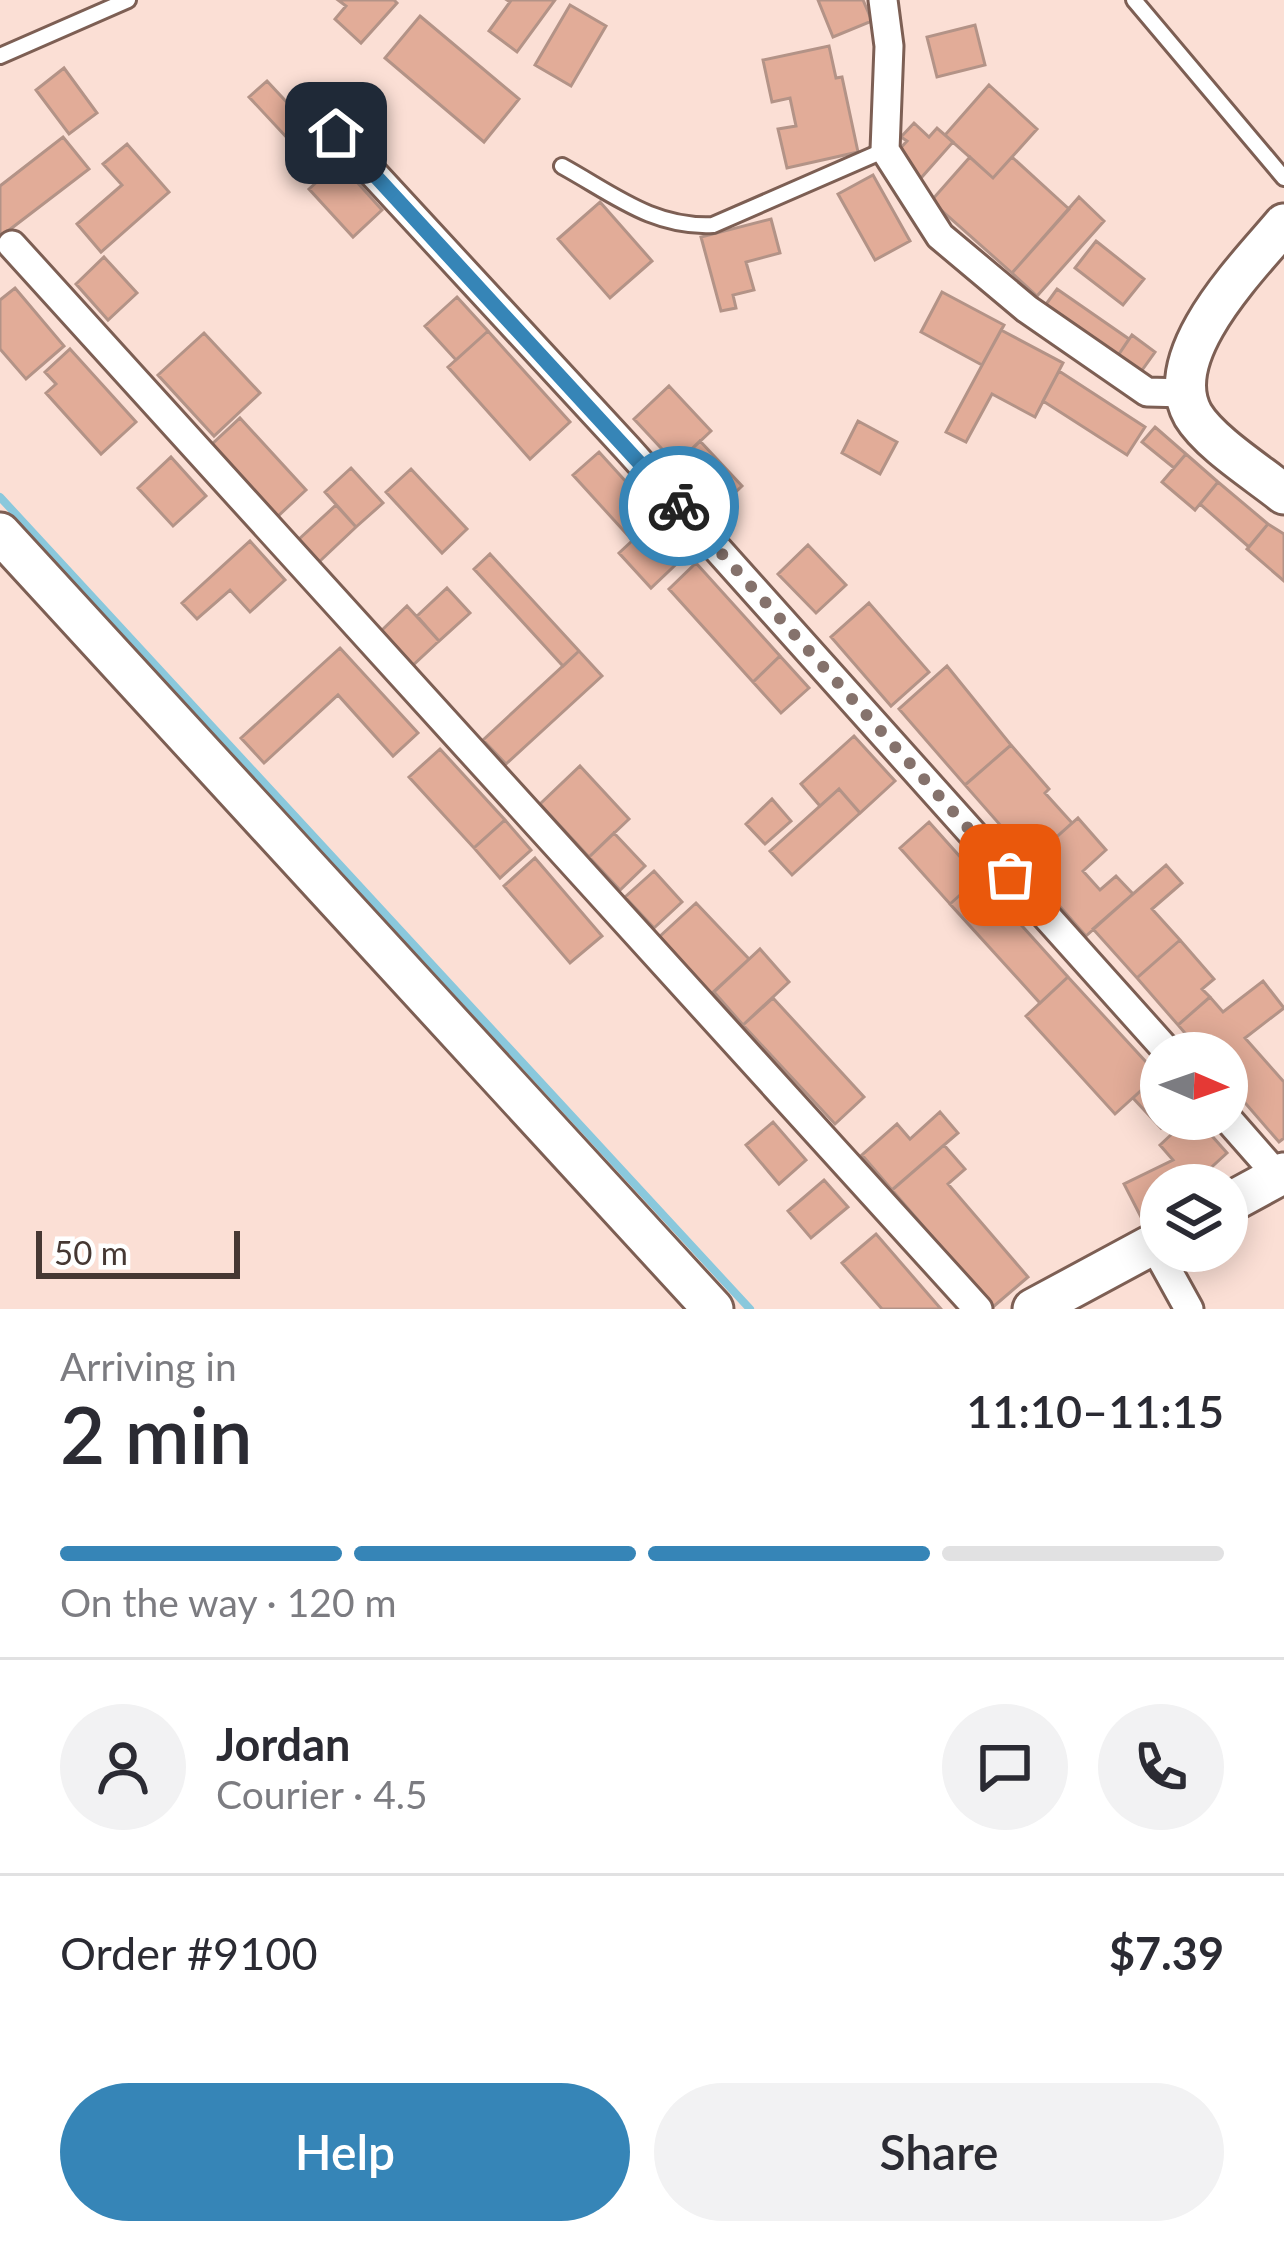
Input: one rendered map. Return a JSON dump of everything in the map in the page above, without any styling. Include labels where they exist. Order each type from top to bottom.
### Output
[{"type":"street","points":[[883,0],[889,46],[884,150],[940,236],[1027,309],[1147,392],[1186,393]]},
{"type":"street","points":[[336,133],[627,448],[1149,1032]]},
{"type":"street","points":[[1284,224],[1210,317],[1191,356],[1186,393],[1198,422],[1284,494]]},
{"type":"street","points":[[12,245],[978,1309]]},
{"type":"street","points":[[0,533],[713,1309]]},
{"type":"street","points":[[1248,1140],[1281,1174],[1248,1192]]},
{"type":"street","points":[[1034,1309],[1140,1251]]},
{"type":"street","points":[[1171,1272],[1189,1309]]},
{"type":"lane","points":[[0,56],[128,0]]},
{"type":"lane","points":[[1134,0],[1284,178]]},
{"type":"lane","points":[[562,166],[658,220],[698,226],[713,225],[884,150]]},
{"type":"building","points":[[338,0],[397,3],[361,43],[335,19],[346,6]]},
{"type":"building","points":[[507,0],[555,0],[517,52],[489,31]]},
{"type":"building","points":[[818,0],[863,0],[872,21],[833,37]]},
{"type":"building","points":[[570,5],[606,26],[571,86],[535,65]]},
{"type":"building","points":[[420,16],[519,99],[484,142],[385,58]]},
{"type":"building","points":[[975,25],[985,65],[937,77],[927,37]]},
{"type":"building","points":[[829,46],[836,78],[842,77],[858,152],[787,168],[778,129],[796,126],[790,98],[772,102],[763,60]]},
{"type":"building","points":[[64,68],[97,113],[69,134],[36,90]]},
{"type":"building","points":[[267,81],[307,124],[289,140],[249,97]]},
{"type":"building","points":[[989,85],[1037,129],[993,178],[945,135]]},
{"type":"building","points":[[914,123],[929,137],[937,128],[953,142],[921,178],[895,154],[907,141],[901,137]]},
{"type":"building","points":[[63,137],[89,169],[0,237],[0,186]]},
{"type":"building","points":[[127,144],[169,192],[101,252],[77,224],[122,185],[103,164]]},
{"type":"building","points":[[970,157],[993,178],[1012,157],[1069,209],[1012,273],[931,201]]},
{"type":"building","points":[[339,162],[382,210],[353,237],[309,189]]},
{"type":"building","points":[[873,175],[910,241],[875,260],[838,194]]},
{"type":"building","points":[[1079,197],[1104,221],[1037,296],[1012,273]]},
{"type":"building","points":[[600,202],[652,261],[610,298],[558,239]]},
{"type":"building","points":[[771,219],[780,253],[746,262],[754,290],[733,295],[736,308],[721,311],[701,237]]},
{"type":"building","points":[[1096,241],[1144,279],[1123,305],[1075,268]]},
{"type":"building","points":[[104,257],[137,293],[108,320],[76,284]]},
{"type":"building","points":[[15,288],[64,346],[26,379],[0,349],[0,300]]},
{"type":"building","points":[[1057,289],[1129,339],[1117,357],[1044,307]]},
{"type":"building","points":[[942,292],[1004,325],[982,365],[921,332]]},
{"type":"building","points":[[457,297],[488,331],[456,360],[425,326]]},
{"type":"building","points":[[1001,330],[1063,363],[1035,417],[992,394],[966,442],[946,432]]},
{"type":"building","points":[[488,331],[570,422],[530,459],[448,367]]},
{"type":"building","points":[[204,333],[260,393],[214,436],[158,375]]},
{"type":"building","points":[[1132,335],[1155,352],[1140,373],[1117,357]]},
{"type":"building","points":[[70,349],[136,422],[101,454],[46,393],[56,384],[45,372]]},
{"type":"building","points":[[1059,371],[1145,427],[1127,455],[1043,401]]},
{"type":"building","points":[[669,386],[711,431],[676,464],[634,419]]},
{"type":"building","points":[[240,418],[306,490],[277,517],[211,445]]},
{"type":"building","points":[[858,421],[897,442],[880,474],[842,453]]},
{"type":"building","points":[[1155,427],[1186,454],[1174,468],[1142,442]]},
{"type":"building","points":[[700,441],[742,486],[718,509],[676,464]]},
{"type":"building","points":[[599,452],[658,517],[632,540],[573,475]]},
{"type":"building","points":[[1186,454],[1218,482],[1195,510],[1162,482]]},
{"type":"building","points":[[171,457],[206,496],[173,526],[138,488]]},
{"type":"building","points":[[351,468],[383,503],[356,527],[325,492]]},
{"type":"building","points":[[411,469],[467,529],[442,553],[386,492]]},
{"type":"building","points":[[1218,482],[1268,524],[1249,547],[1200,504]]},
{"type":"building","points":[[336,505],[356,527],[319,562],[298,540]]},
{"type":"building","points":[[658,517],[689,552],[651,588],[619,553]]},
{"type":"building","points":[[1268,524],[1284,534],[1284,581],[1247,549]]},
{"type":"building","points":[[250,541],[285,580],[250,612],[230,590],[197,619],[182,603]]},
{"type":"building","points":[[808,545],[846,585],[816,613],[778,574]]},
{"type":"building","points":[[490,554],[579,651],[563,666],[474,569]]},
{"type":"building","points":[[696,563],[780,656],[753,682],[669,589]]},
{"type":"building","points":[[447,588],[470,613],[439,641],[417,616]]},
{"type":"building","points":[[869,603],[929,672],[891,706],[831,637]]},
{"type":"building","points":[[407,606],[439,641],[412,666],[381,631]]},
{"type":"building","points":[[340,648],[418,733],[393,756],[338,695],[264,763],[241,738]]},
{"type":"building","points":[[579,651],[602,676],[506,764],[483,740]]},
{"type":"building","points":[[780,656],[809,688],[781,713],[753,682]]},
{"type":"building","points":[[947,666],[1011,745],[965,785],[899,709]]},
{"type":"building","points":[[854,736],[895,781],[860,813],[839,789],[820,806],[801,784]]},
{"type":"building","points":[[1011,745],[1072,823],[1031,860],[965,785]]},
{"type":"building","points":[[440,749],[505,820],[474,848],[409,777]]},
{"type":"building","points":[[580,766],[629,819],[589,857],[540,804]]},
{"type":"building","points":[[839,789],[860,813],[792,875],[770,851]]},
{"type":"building","points":[[772,799],[791,821],[765,844],[746,824]]},
{"type":"building","points":[[1078,818],[1106,850],[1083,871],[1100,890],[1116,876],[1133,894],[1086,936],[1024,866]]},
{"type":"building","points":[[505,820],[531,850],[500,878],[474,848]]},
{"type":"building","points":[[929,822],[979,878],[950,904],[900,848]]},
{"type":"building","points":[[614,833],[645,866],[620,890],[589,857]]},
{"type":"building","points":[[535,858],[602,936],[570,963],[504,886]]},
{"type":"building","points":[[1166,865],[1182,883],[1152,909],[1180,940],[1137,978],[1093,929]]},
{"type":"building","points":[[654,871],[682,902],[654,928],[625,897]]},
{"type":"building","points":[[979,878],[1068,977],[1040,1003],[950,904]]},
{"type":"building","points":[[696,903],[749,959],[711,994],[658,938]]},
{"type":"building","points":[[1180,940],[1214,979],[1202,989],[1210,997],[1178,1025],[1137,978]]},
{"type":"building","points":[[760,949],[789,982],[743,1025],[714,992]]},
{"type":"building","points":[[1068,977],[1140,1055],[1140,1091],[1115,1114],[1026,1016]]},
{"type":"building","points":[[1263,981],[1284,1008],[1248,1036],[1248,1032],[1184,1032],[1178,1025],[1210,997],[1223,1012]]},
{"type":"building","points":[[773,998],[864,1097],[835,1124],[743,1025]]},
{"type":"building","points":[[1248,1041],[1284,1082],[1284,1138],[1279,1142],[1248,1106]]},
{"type":"building","points":[[940,1112],[958,1133],[892,1190],[862,1155],[897,1124],[910,1139]]},
{"type":"building","points":[[773,1122],[806,1160],[779,1184],[746,1145]]},
{"type":"building","points":[[1165,1140],[1216,1140],[1227,1153],[1215,1164],[1165,1164],[1173,1160],[1160,1145]]},
{"type":"building","points":[[944,1145],[965,1169],[948,1184],[1028,1277],[993,1307],[892,1190]]},
{"type":"building","points":[[1140,1176],[1140,1215],[1124,1184]]},
{"type":"building","points":[[824,1180],[848,1207],[811,1238],[788,1211]]},
{"type":"building","points":[[876,1234],[941,1309],[882,1309],[842,1263]]},
{"type":"waterway","points":[[0,497],[750,1309]]},
{"type":"way so far","points":[[679,506],[1010,875]]},
{"type":"route","points":[[336,133],[679,506]]}]
